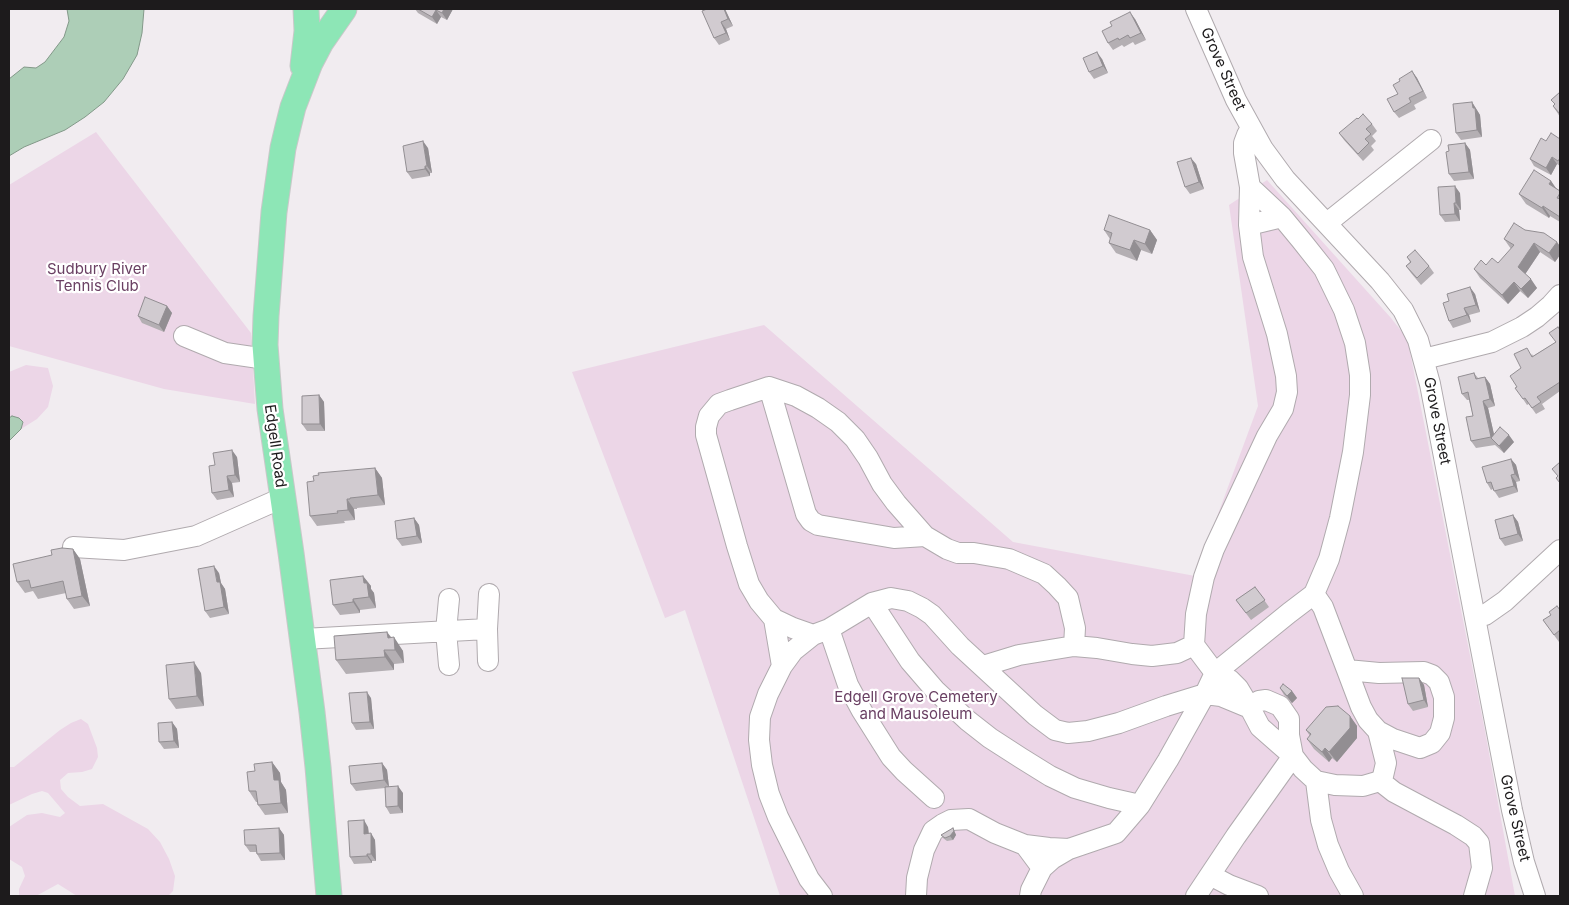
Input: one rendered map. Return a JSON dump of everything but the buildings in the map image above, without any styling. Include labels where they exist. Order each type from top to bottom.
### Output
[{"type":"main road","points":[[300,87],[307,31],[306,9]]},
{"type":"main road","name":"Edgell Road","points":[[329,896],[318,767],[303,638],[270,409],[266,359],[266,291],[283,148],[293,107],[321,42],[344,9]]},
{"type":"street","name":"Grove Street","points":[[1196,9],[1223,72],[1263,149],[1279,172],[1393,296],[1412,326],[1418,340],[1424,359],[1514,818],[1524,862],[1535,896]]},
{"type":"street","points":[[1251,128],[1244,143],[1244,152],[1250,186],[1250,225],[1253,257],[1277,334],[1286,376],[1287,392],[1283,409],[1267,436],[1214,549],[1204,577],[1196,614],[1194,645],[1215,672],[1234,684],[1260,727],[1293,756],[1316,781],[1335,785],[1363,786],[1406,752],[1432,743],[1440,732],[1444,718],[1444,697],[1439,682],[1432,675],[1424,672],[1379,673],[1346,670]]},
{"type":"street","points":[[1327,223],[1431,140]]},
{"type":"street","points":[[1030,896],[1042,868],[1052,859],[1069,848],[1116,833],[1140,805],[1164,767],[1205,694],[1215,672],[1288,612],[1314,594],[1328,559],[1340,518],[1353,452],[1360,395],[1360,375],[1354,343],[1344,310],[1324,269],[1282,217],[1250,186]]},
{"type":"street","points":[[1250,225],[1282,217]]},
{"type":"street","points":[[1424,359],[1492,342],[1537,317],[1560,294]]},
{"type":"street","points":[[184,336],[225,353],[266,359]]},
{"type":"street","points":[[821,632],[793,628],[774,619],[759,601],[750,584],[737,546],[706,435],[709,416],[719,404],[769,387],[796,396],[838,422],[855,439],[896,503],[925,536],[947,549],[1009,559],[1044,574],[1068,598],[1075,628],[1074,646]]},
{"type":"street","points":[[769,387],[806,514],[811,521],[818,525],[894,538],[925,536]]},
{"type":"street","points":[[73,547],[124,550],[196,536],[282,498]]},
{"type":"street","points":[[1475,618],[1485,615],[1505,601],[1560,550]]},
{"type":"street","points":[[488,594],[488,661]]},
{"type":"street","points":[[1314,594],[1323,606],[1346,670],[1368,720],[1378,731],[1393,739],[1420,748]]},
{"type":"street","points":[[822,896],[809,879],[778,817],[769,794],[762,765],[759,740],[760,717],[768,694],[782,666],[793,651],[821,632],[872,603],[891,598],[908,601],[922,608],[932,615],[960,646],[1055,730],[1068,733],[1088,731],[1119,724],[1166,706],[1205,694],[1221,696],[1250,708]]},
{"type":"street","points":[[449,599],[446,631],[449,665]]},
{"type":"street","points":[[872,603],[910,661],[935,690],[967,720],[990,738],[1050,776],[1075,788],[1140,805]]},
{"type":"street","points":[[774,619],[782,666]]},
{"type":"street","points":[[303,638],[487,629]]},
{"type":"street","points":[[821,632],[862,711],[891,757],[904,772],[934,798],[995,833],[1025,845],[1069,848]]},
{"type":"street","points":[[983,666],[1019,654],[1074,646],[1152,656],[1177,653],[1194,645]]},
{"type":"street","points":[[1196,896],[1293,756],[1289,735],[1289,719],[1280,706],[1266,700],[1259,701],[1250,708]]},
{"type":"street","points":[[1378,731],[1383,772],[1394,792],[1456,825],[1473,836],[1479,843],[1482,868],[1474,896]]},
{"type":"street","points":[[1316,781],[1321,820],[1328,845],[1339,871],[1353,896]]},
{"type":"street","points":[[933,832],[934,798]]},
{"type":"street","points":[[916,896],[917,878],[924,850],[933,832],[951,820],[969,819]]},
{"type":"street","points":[[1025,845],[1042,868]]},
{"type":"street","points":[[1210,874],[1229,885],[1258,896]]},
{"type":"green space","name":"Sudbury River Tennis Club","points":[[96,132],[251,333],[255,404],[164,389],[9,346],[9,185]]},
{"type":"green space","name":"Edgell Grove Cemetery and Mausoleum","points":[[1267,180],[1406,337],[1485,731],[1515,896],[780,896],[685,610],[665,618],[572,372],[764,325],[1013,542],[1195,576],[1258,406],[1229,205]]},
{"type":"green space","points":[[26,365],[48,368],[53,386],[48,407],[37,419],[21,429],[23,422],[12,416],[9,418],[9,372]]},
{"type":"green space","points":[[81,719],[88,724],[97,748],[98,757],[92,769],[68,773],[60,780],[61,789],[80,806],[103,804],[148,829],[160,842],[175,876],[173,891],[168,896],[77,896],[58,884],[36,896],[19,895],[19,889],[25,876],[22,867],[9,859],[9,827],[27,815],[42,813],[60,817],[65,813],[48,793],[42,791],[9,805],[9,767],[14,767],[60,730]]},
{"type":"shaded area","points":[[67,9],[144,9],[142,33],[137,55],[123,79],[104,102],[85,117],[65,130],[24,147],[9,156],[9,79],[24,67],[36,68],[45,62],[64,37],[69,21]]},
{"type":"shaded area","points":[[12,416],[19,418],[23,422],[21,429],[9,441],[9,418]]}]
